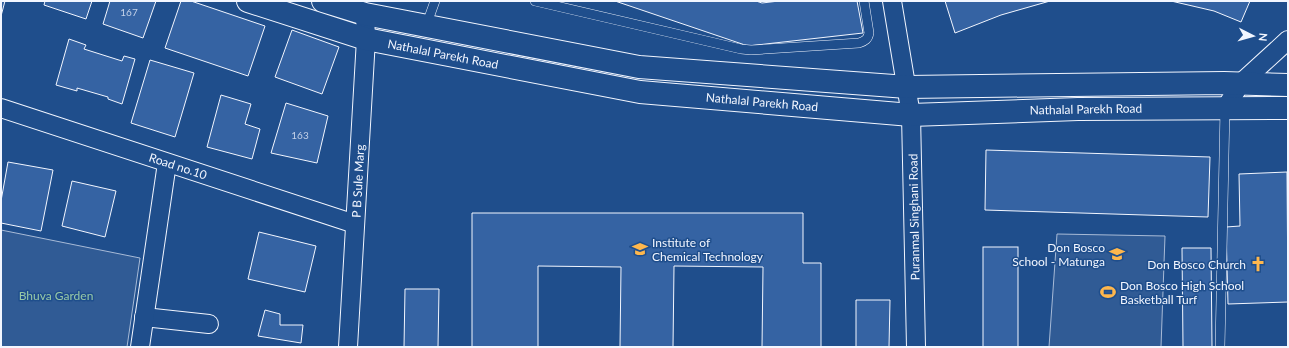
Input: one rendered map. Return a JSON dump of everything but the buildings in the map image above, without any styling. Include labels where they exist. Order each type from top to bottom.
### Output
[{"type":"street","name":"Nathalal Parekh Road","points":[[248,1],[366,39],[640,92],[911,115],[1078,109],[1226,107],[1288,108]]},
{"type":"street","name":"Nathalal Parekh Road","points":[[323,1],[365,14],[639,67],[907,87],[1242,84],[1288,85]]},
{"type":"street","name":"Puranmal Singhani Road","points":[[892,1],[911,115],[916,347]]},
{"type":"street","name":"P B Sule Marg","points":[[348,347],[366,39],[365,14]]},
{"type":"street","points":[[1226,107],[1242,84],[1288,40]]},
{"type":"street","name":"Road no.10","points":[[1,108],[355,224]]},
{"type":"street","points":[[140,347],[167,163]]},
{"type":"street","points":[[144,317],[209,324]]},
{"type":"lane","points":[[426,26],[435,1]]},
{"type":"lane","points":[[535,1],[741,49],[751,50],[859,43],[864,41],[868,38],[869,33],[864,1]]},
{"type":"lane","points":[[1220,347],[1226,107]]},
{"type":"shaded area","name":"Bhuva Garden","points":[[1,230],[140,258],[127,347],[1,347]]},
{"type":"shaded area","name":"Don Bosco High School Basketball Turf","points":[[1057,234],[1165,236],[1161,347],[1049,347]]},
{"type":"place","name":"Institute of Chemical Technology","points":[[640,249]]},
{"type":"place","name":"Don Bosco School - Matunga","points":[[1117,254]]},
{"type":"place","name":"Don Bosco Church","points":[[1258,264]]},
{"type":"place","name":"Don Bosco High School Basketball Turf","points":[[1108,292]]}]
